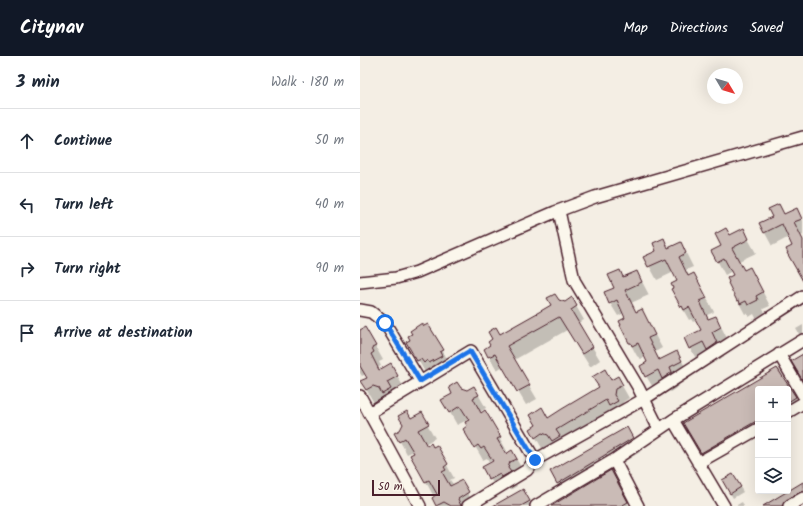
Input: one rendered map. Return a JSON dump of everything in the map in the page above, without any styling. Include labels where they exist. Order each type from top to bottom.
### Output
[{"type":"street","points":[[360,282],[396,278],[417,272],[559,211],[615,190],[803,137]]},
{"type":"street","points":[[559,211],[574,280],[644,399],[659,429]]},
{"type":"street","points":[[468,506],[527,470],[535,460],[644,399],[803,296]]},
{"type":"street","points":[[360,310],[371,312],[385,323],[420,381]]},
{"type":"street","points":[[536,506],[614,460],[673,420],[803,340]]},
{"type":"street","points":[[370,414],[420,381],[470,351],[535,460]]},
{"type":"street","points":[[780,354],[803,395]]},
{"type":"street","points":[[360,396],[420,506]]},
{"type":"street","points":[[791,410],[803,403]]},
{"type":"street","points":[[673,420],[724,506]]},
{"type":"street","points":[[698,463],[755,431]]},
{"type":"street","points":[[614,460],[634,504]]},
{"type":"street","points":[[789,506],[803,498]]},
{"type":"building","points":[[779,204],[784,214],[797,208],[802,219],[794,222],[803,240],[803,281],[787,253],[786,249],[792,246],[782,224],[764,233],[759,223],[772,217],[768,209]]},
{"type":"building","points":[[726,228],[730,235],[744,228],[749,239],[732,248],[744,270],[750,267],[763,292],[756,296],[758,300],[748,305],[746,301],[740,304],[739,300],[737,301],[727,278],[733,275],[724,258],[717,262],[711,251],[721,246],[715,234]]},
{"type":"building","points":[[664,238],[668,248],[681,242],[686,253],[679,257],[688,276],[694,273],[707,298],[700,301],[708,319],[716,316],[721,327],[712,332],[717,343],[707,350],[703,342],[689,349],[684,338],[701,330],[689,307],[684,310],[682,306],[681,307],[671,289],[673,288],[671,284],[677,281],[666,259],[648,267],[643,257],[656,251],[653,243]]},
{"type":"building","points":[[620,270],[623,277],[637,271],[642,282],[625,290],[636,312],[642,309],[655,335],[648,338],[659,360],[677,351],[682,361],[670,367],[672,372],[662,379],[658,370],[645,377],[640,366],[647,362],[638,343],[632,346],[631,343],[629,343],[620,325],[619,321],[625,318],[617,300],[609,304],[604,292],[614,288],[608,275]]},
{"type":"building","points":[[555,294],[559,300],[565,302],[572,297],[577,306],[571,310],[593,347],[582,354],[559,317],[507,346],[530,385],[517,392],[495,354],[488,357],[484,349],[490,345],[488,342],[492,339],[488,332],[496,327],[500,334],[539,312],[551,305],[547,298]]},
{"type":"building","points":[[422,323],[424,326],[428,324],[444,350],[440,352],[442,356],[429,363],[427,360],[424,363],[421,359],[417,361],[406,342],[410,340],[408,336],[412,334],[410,331]]},
{"type":"building","points":[[365,327],[376,346],[372,348],[374,352],[371,354],[379,370],[391,363],[398,376],[387,382],[391,389],[382,394],[379,388],[373,386],[366,390],[360,381],[367,378],[360,366],[360,330]]},
{"type":"building","points":[[803,354],[803,381],[791,361]]},
{"type":"building","points":[[777,368],[789,386],[755,386],[755,422],[701,453],[683,423]]},
{"type":"building","points":[[605,369],[611,380],[618,376],[623,385],[615,389],[614,395],[618,401],[609,406],[606,400],[556,430],[560,436],[552,441],[548,435],[542,433],[535,438],[530,429],[536,425],[530,415],[542,407],[548,418],[599,387],[592,377]]},
{"type":"building","points":[[457,382],[461,388],[467,390],[474,386],[479,395],[473,398],[481,413],[485,410],[501,437],[497,439],[506,454],[512,450],[517,459],[510,462],[508,468],[511,472],[502,477],[500,474],[489,480],[482,467],[493,461],[484,447],[481,449],[478,445],[474,448],[463,429],[467,426],[465,422],[469,420],[460,406],[449,413],[441,400],[452,394],[449,387]]},
{"type":"building","points":[[791,389],[796,397],[791,400]]},
{"type":"building","points":[[407,411],[411,418],[422,412],[429,424],[418,430],[427,446],[431,443],[433,447],[437,445],[448,464],[444,467],[446,470],[442,472],[450,486],[462,480],[469,492],[458,499],[461,506],[451,506],[444,502],[436,506],[432,498],[437,494],[429,480],[425,482],[410,455],[414,453],[405,438],[399,442],[394,433],[400,430],[403,424],[398,416]]},
{"type":"building","points":[[627,427],[633,438],[557,484],[550,471]]},
{"type":"building","points":[[611,470],[628,502],[621,506],[551,506]]},
{"type":"building","points":[[733,474],[741,487],[730,494],[722,480]]},
{"type":"building","points":[[803,482],[803,491],[786,500],[782,506],[763,506],[783,494],[791,494],[791,489]]},
{"type":"building","points":[[523,489],[530,501],[521,506],[493,506]]},
{"type":"route","points":[[385,323],[420,381],[470,351],[535,460]]}]
